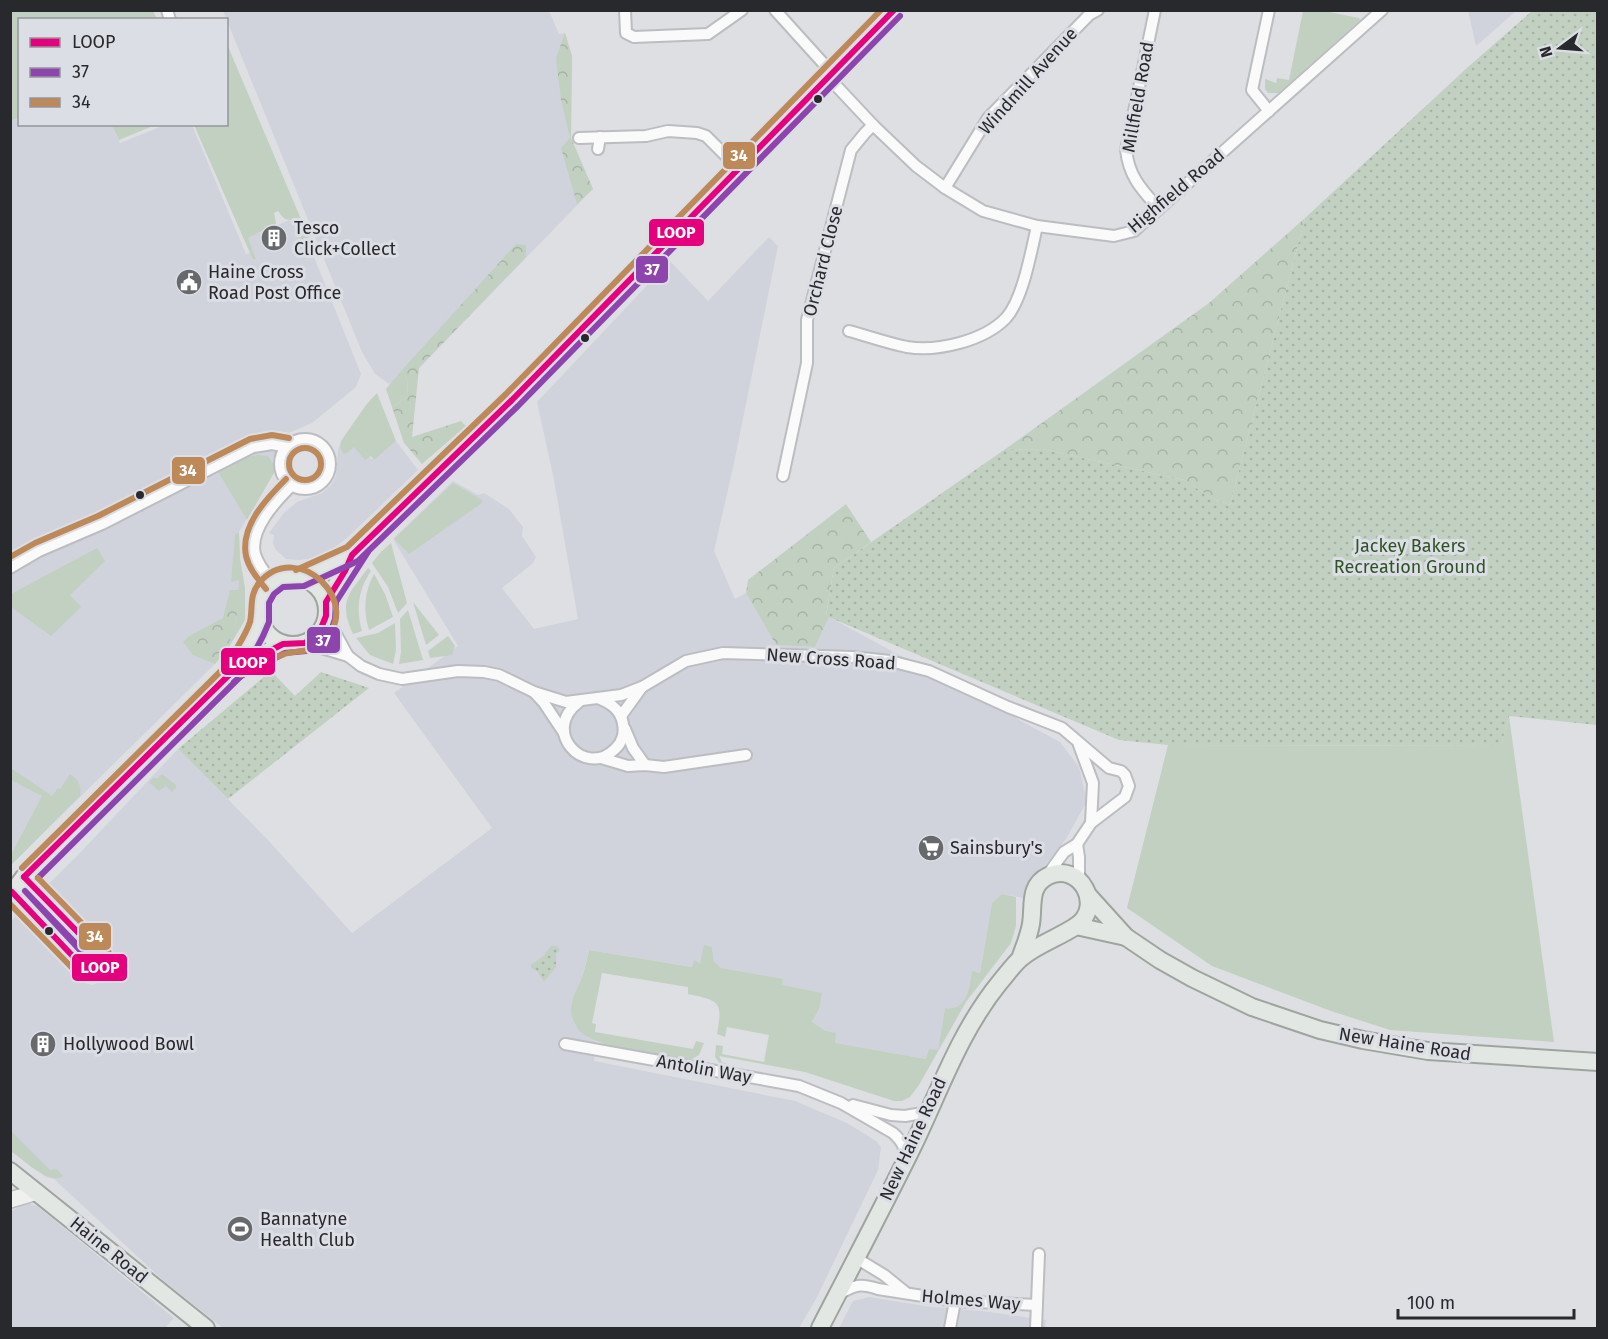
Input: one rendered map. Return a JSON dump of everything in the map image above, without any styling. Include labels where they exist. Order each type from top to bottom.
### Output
[{"type":"main road","points":[[300,578],[352,555],[512,400],[894,10]]},
{"type":"main road","points":[[236,668],[291,644],[310,640],[319,633],[326,609],[352,555]]},
{"type":"main road","points":[[291,644],[273,639],[265,631],[260,620],[258,610],[260,600],[273,582],[285,578],[300,578],[313,583],[320,590],[326,609]]},
{"type":"main road","points":[[11,894],[57,844],[236,668],[260,620]]},
{"type":"main road","points":[[1046,877],[1063,873],[1079,880]]},
{"type":"main road","name":"New Haine Road","points":[[1020,959],[1031,922],[1034,892],[1038,883],[1046,877]]},
{"type":"main road","name":"New Haine Road","points":[[1079,880],[1125,937],[1192,978],[1242,1002],[1320,1030],[1363,1041],[1428,1051],[1598,1062]]},
{"type":"main road","points":[[1072,928],[1087,913],[1089,895]]},
{"type":"main road","name":"New Haine Road","points":[[1032,901],[1037,918],[1051,929],[1072,928],[1125,937]]},
{"type":"main road","name":"New Haine Road","points":[[820,1329],[929,1112],[945,1071],[983,1003],[1020,959],[1072,928]]},
{"type":"main road","name":"Haine Road","points":[[12,1177],[37,1192],[206,1329]]},
{"type":"street","points":[[625,10],[626,33],[634,37],[708,34],[742,10]]},
{"type":"street","name":"Highfield Road","points":[[775,10],[873,125],[916,166],[945,188],[983,211],[1037,226],[1114,236],[1134,231],[1382,10]]},
{"type":"street","name":"Windmill Avenue","points":[[945,188],[988,118],[1089,15],[1098,10]]},
{"type":"street","points":[[1269,10],[1252,90],[1269,111]]},
{"type":"street","name":"Millfield Road","points":[[1153,11],[1126,150],[1127,161],[1134,179],[1159,209]]},
{"type":"street","name":"Orchard Close","points":[[783,476],[807,363],[807,320],[851,150],[873,125]]},
{"type":"street","points":[[579,138],[646,136],[668,131],[697,133],[706,136],[739,169]]},
{"type":"street","points":[[598,149],[600,137]]},
{"type":"street","points":[[849,331],[908,347],[940,347],[978,338],[1006,317],[1023,286],[1037,226]]},
{"type":"street","points":[[310,439],[321,445],[330,460],[327,476],[321,483],[306,489],[292,485],[283,474],[281,467],[283,453],[287,447],[297,440],[310,439]]},
{"type":"street","points":[[10,568],[39,551],[102,524],[253,447],[272,444],[287,447]]},
{"type":"street","points":[[273,582],[257,559],[254,542],[268,513],[292,485]]},
{"type":"street","name":"New Cross Road","points":[[326,609],[348,656]]},
{"type":"street","name":"New Cross Road","points":[[291,644],[318,647],[348,656],[361,666],[388,678],[402,679],[458,670],[477,671],[499,675],[534,692],[566,702],[621,695],[642,687],[686,662],[723,653],[852,657],[890,661],[929,671],[1008,707],[1062,728],[1109,768],[1121,771],[1128,780],[1129,786],[1125,797],[1091,823],[1077,844],[1064,852],[1046,877]]},
{"type":"street","name":"New Cross Road","points":[[534,692],[564,733],[568,745],[574,752],[591,759],[601,758],[618,746],[623,737],[623,721],[642,687]]},
{"type":"street","points":[[598,698],[616,708],[633,748],[645,765]]},
{"type":"street","points":[[564,733],[567,715],[580,701]]},
{"type":"street","points":[[1079,744],[1095,795],[1104,802],[1115,803]]},
{"type":"street","points":[[601,758],[628,766],[664,767],[746,755]]},
{"type":"street","points":[[1091,823],[1093,786],[1098,773],[1109,768]]},
{"type":"street","points":[[1077,844],[1079,880]]},
{"type":"street","name":"Antolin Way","points":[[565,1044],[799,1086],[841,1102],[891,1115],[905,1116],[929,1112]]},
{"type":"street","name":"Antolin Way","points":[[841,1102],[900,1139],[904,1146],[906,1159]]},
{"type":"street","points":[[10,1200],[37,1192]]},
{"type":"street","name":"Holmes Way","points":[[1036,1329],[1039,1254]]},
{"type":"street","name":"Holmes Way","points":[[856,1258],[884,1275],[906,1293]]},
{"type":"street","name":"Holmes Way","points":[[837,1296],[853,1286],[866,1285],[955,1301],[1037,1305]]},
{"type":"street","points":[[950,1329],[955,1301]]},
{"type":"shaded area","points":[[1468,10],[1516,10],[1516,11],[1476,46]]},
{"type":"shaded area","points":[[223,11],[549,11],[559,34],[565,33],[572,56],[571,138],[593,189],[419,368],[389,384],[375,374],[362,352],[228,23],[228,18]]},
{"type":"shaded area","points":[[18,117],[18,126],[112,126],[120,143],[162,126],[192,126],[246,254],[250,253],[253,260],[256,259],[247,238],[292,219],[302,241],[312,252],[361,374],[356,387],[312,423],[289,433],[275,471],[239,532],[240,559],[245,588],[245,620],[231,644],[215,664],[11,865],[10,121]]},
{"type":"shaded area","points":[[769,237],[778,246],[714,551],[735,599],[746,593],[776,645],[815,647],[829,617],[1060,742],[1079,767],[1087,801],[1066,839],[1030,884],[1025,898],[1002,894],[992,903],[980,973],[972,972],[967,997],[963,1003],[955,1008],[945,1008],[938,1051],[926,1059],[834,1043],[826,1031],[812,1022],[819,1009],[782,985],[783,980],[721,968],[714,961],[712,947],[700,964],[693,967],[589,950],[582,977],[571,1004],[571,1011],[575,1025],[585,1036],[597,1042],[594,1061],[795,1101],[847,1123],[876,1141],[881,1147],[878,1170],[817,1297],[799,1328],[223,1328],[164,1281],[54,1179],[46,1177],[11,1151],[11,921],[77,856],[178,749],[268,840],[352,933],[492,828],[394,693],[458,646],[393,539],[453,481],[478,495],[484,493],[509,509],[523,527],[522,536],[536,557],[533,563],[502,588],[534,629],[578,619],[554,480],[537,402],[670,261],[708,301]]},
{"type":"shaded area","points":[[341,441],[340,447],[346,454],[354,447],[374,460],[396,441],[418,470],[348,537],[330,551],[315,558],[286,559],[276,550],[273,543],[274,535],[269,533],[284,513],[297,502],[322,493],[331,485],[336,476],[338,450]]},
{"type":"shaded area","points":[[26,1203],[37,1206],[174,1318],[165,1328],[11,1328],[11,1211]]},
{"type":"shaded area","points":[[869,1297],[931,1307],[1046,1320],[1045,1328],[839,1328],[853,1301]]},
{"type":"green space","points":[[11,10],[153,11],[156,18],[18,18],[18,118],[11,121]]},
{"type":"green space","points":[[1303,11],[1324,11],[1360,20],[1279,93],[1268,93],[1265,89],[1265,79],[1276,83],[1277,78],[1289,80]]},
{"type":"green space","name":"Jackey Bakers Recreation Ground","points":[[1532,11],[1597,11],[1597,725],[1509,716],[1501,746],[1168,745],[1119,740],[826,616],[834,568],[1004,450],[1042,449],[1184,480],[1213,499],[1230,505],[1305,218]]},
{"type":"green space","points":[[565,33],[572,56],[571,138],[593,189],[577,204],[561,148],[570,138],[561,100],[556,58]]},
{"type":"green space","points":[[228,46],[309,238],[302,241],[292,220],[285,219],[278,211],[274,213],[276,224],[248,238],[256,259],[253,260],[194,126],[228,126]]},
{"type":"green space","points":[[112,126],[153,126],[119,140]]},
{"type":"green space","points":[[1305,218],[1230,505],[1213,499],[1184,480],[1042,449],[1004,450],[1209,303]]},
{"type":"green space","points":[[516,244],[526,245],[526,257],[419,368],[412,437],[461,421],[466,426],[422,464],[404,443],[392,407],[407,397],[408,381],[402,370]]},
{"type":"green space","points":[[402,370],[408,381],[407,397],[392,407],[386,389]]},
{"type":"green space","points":[[377,393],[396,441],[374,460],[371,456],[365,460],[354,447],[346,454],[343,453],[340,447],[341,441]]},
{"type":"green space","points":[[257,455],[268,456],[275,471],[247,520],[217,470],[242,458]]},
{"type":"green space","points":[[453,483],[482,500],[482,503],[409,554],[394,539]]},
{"type":"green space","points":[[846,504],[871,542],[834,568],[826,615],[829,617],[815,647],[776,645],[746,593],[748,580]]},
{"type":"green space","points":[[239,532],[240,559],[245,588],[245,620],[227,649],[237,617],[239,580],[231,582],[235,535]]},
{"type":"green space","points":[[391,543],[407,603],[398,613],[388,587],[372,563]]},
{"type":"green space","points":[[97,548],[105,561],[70,595],[81,607],[51,636],[11,607],[11,594]]},
{"type":"green space","points":[[368,568],[371,571],[363,585],[359,600],[362,631],[353,634],[346,613],[346,605],[351,592]]},
{"type":"green space","points":[[374,574],[385,594],[393,617],[369,630],[366,602],[368,588]]},
{"type":"green space","points":[[230,590],[240,590],[236,620],[231,638],[215,664],[193,655],[183,642],[189,636],[223,618]]},
{"type":"green space","points":[[413,602],[439,635],[426,645]]},
{"type":"green space","points":[[408,610],[423,660],[399,664],[400,619]]},
{"type":"green space","points":[[395,623],[396,650],[393,664],[370,655],[356,638],[378,633]]},
{"type":"green space","points":[[448,636],[455,646],[452,655],[430,658],[428,651]]},
{"type":"green space","points":[[271,671],[295,696],[321,672],[369,688],[228,799],[178,749]]},
{"type":"green space","points":[[1509,716],[1554,1042],[1390,1030],[1331,1011],[1212,966],[1127,908],[1168,745],[1501,746]]},
{"type":"green space","points":[[11,768],[52,796],[70,774],[78,781],[81,789],[80,796],[11,865],[11,855],[42,796],[11,780]]},
{"type":"green space","points":[[162,774],[176,785],[172,792],[166,786],[159,791],[149,782]]},
{"type":"green space","points":[[1002,894],[1016,897],[1016,926],[1011,943],[966,1002],[919,1085],[910,1097],[902,1101],[894,1101],[805,1072],[719,1056],[722,1062],[728,1064],[727,1068],[715,1057],[716,1045],[723,1046],[722,1054],[764,1062],[769,1035],[727,1027],[725,1037],[717,1034],[720,1015],[717,1004],[688,994],[688,987],[602,973],[592,1023],[596,1024],[595,1032],[693,1049],[696,1041],[704,1043],[699,1055],[692,1059],[653,1055],[593,1040],[581,1033],[572,1015],[572,1003],[589,950],[692,967],[694,960],[700,964],[704,945],[712,947],[714,961],[721,968],[783,979],[782,985],[822,993],[819,1009],[812,1022],[826,1031],[836,1033],[835,1043],[926,1059],[929,1049],[938,1050],[945,1008],[953,1008],[963,1002],[972,971],[980,973],[992,903]]},
{"type":"green space","points":[[551,946],[557,946],[560,950],[556,954],[556,967],[544,982],[537,971],[531,968],[531,965]]},
{"type":"green space","points":[[11,1131],[50,1170],[57,1169],[63,1176],[57,1178],[44,1175],[11,1151]]},
{"type":"transit line","name":"34","points":[[296,570],[347,547],[506,394],[881,10]]},
{"type":"transit line","name":"LOOP","points":[[24,877],[236,668],[283,644],[305,643],[319,633],[326,616],[326,602],[352,555],[512,400],[894,10]]},
{"type":"transit line","name":"37","points":[[38,878],[243,674],[269,622],[269,603],[274,594],[283,587],[304,586],[358,561],[518,406],[900,16]]},
{"type":"transit line","name":"34","points":[[10,557],[35,543],[98,516],[250,439],[272,435],[289,438]]},
{"type":"transit line","name":"34","points":[[305,448],[316,453],[321,464],[316,475],[305,480],[294,475],[289,464],[294,453],[305,448]]},
{"type":"transit line","name":"34","points":[[266,589],[247,561],[245,545],[256,514],[286,479]]},
{"type":"transit line","name":"37","points":[[234,682],[285,653],[306,651],[322,642],[332,628],[336,602],[368,552]]},
{"type":"transit line","name":"34","points":[[22,868],[229,663],[250,622],[253,597],[259,583],[275,571],[292,568],[308,572],[322,582],[332,595],[336,611],[333,628],[321,643],[311,649],[287,653],[241,675]]},
{"type":"transit line","name":"LOOP","points":[[12,892],[84,968],[93,971],[100,967],[102,960],[100,955],[24,877]]},
{"type":"transit line","name":"34","points":[[10,904],[79,975],[92,980],[104,975],[111,964],[108,950],[38,878]]},
{"type":"transit line","name":"37","points":[[25,891],[92,960],[92,961],[90,961],[25,891]]},
{"type":"place","name":"Tesco Click+Collect","points":[[274,238]]},
{"type":"place","name":"Haine Cross Road Post Office","points":[[189,282]]},
{"type":"place","name":"Sainsbury's","points":[[931,848]]},
{"type":"place","name":"Hollywood Bowl","points":[[43,1044]]},
{"type":"place","name":"Bannatyne Health Club","points":[[240,1229]]}]
